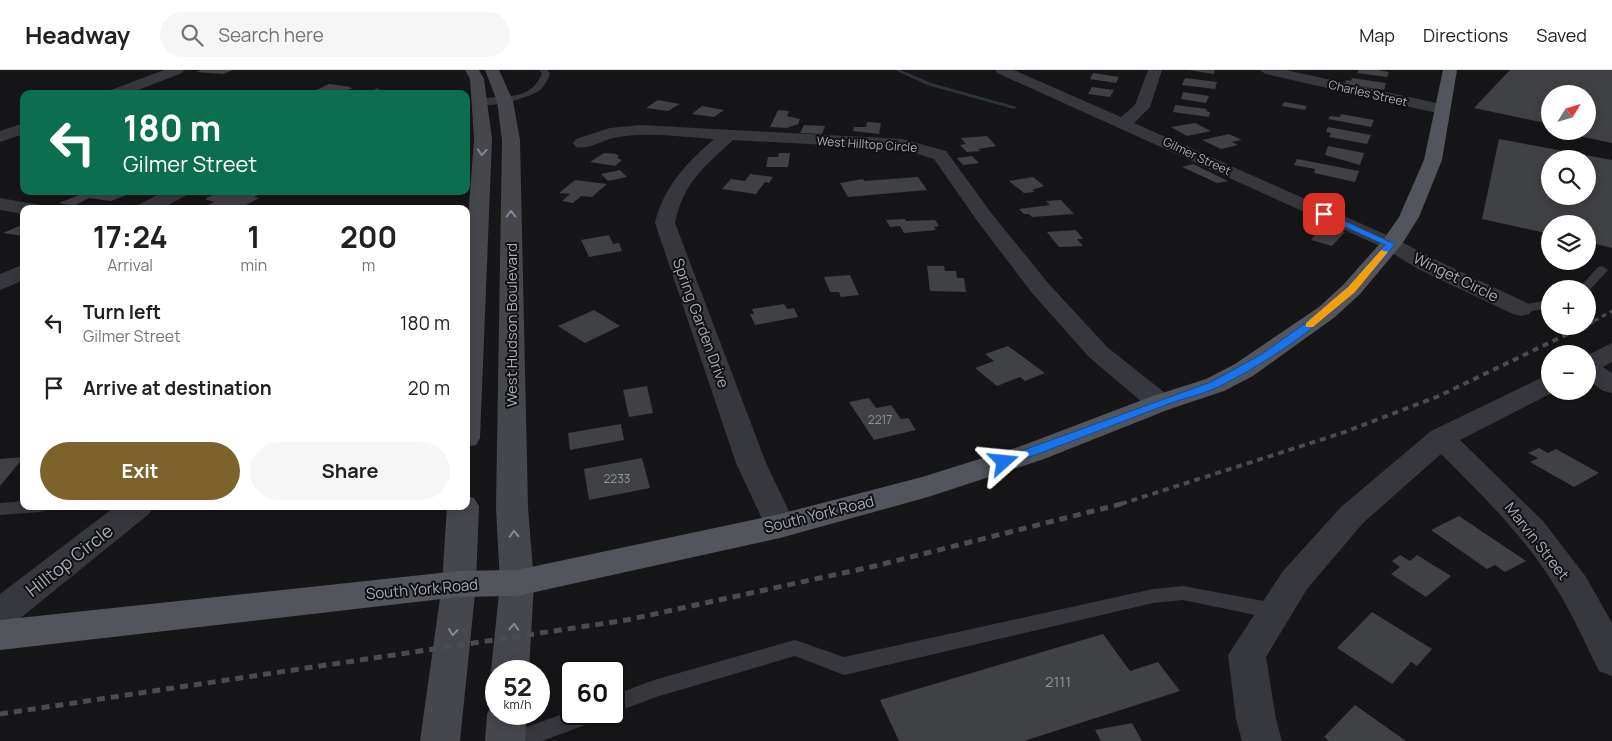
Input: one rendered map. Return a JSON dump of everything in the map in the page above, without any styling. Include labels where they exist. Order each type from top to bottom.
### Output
[{"type":"main road","points":[[470,368],[483,139],[477,79],[472,70]]},
{"type":"main road","name":"West Hudson Boulevard","points":[[492,70],[505,100],[511,140],[512,508],[517,583],[511,660]]},
{"type":"main road","name":"South York Road","points":[[0,634],[459,584],[517,583],[780,526],[928,486],[1034,452],[1160,403],[1215,385],[1266,356],[1327,312],[1352,290],[1391,244],[1409,216],[1433,160],[1441,109],[1450,70]]},
{"type":"main road","points":[[440,741],[459,584],[463,510]]},
{"type":"main road","points":[[505,741],[506,725]]},
{"type":"street","points":[[124,90],[177,70]]},
{"type":"street","name":"Gilmer Street","points":[[1002,70],[1391,244]]},
{"type":"street","points":[[1124,123],[1142,107],[1155,70]]},
{"type":"street","name":"Charles Street","points":[[1266,70],[1441,109]]},
{"type":"street","points":[[0,137],[20,130]]},
{"type":"street","name":"West Hilltop Circle","points":[[582,143],[610,133],[640,130],[902,144],[925,149],[940,155],[984,218],[1040,288],[1098,352],[1160,403]]},
{"type":"street","name":"Spring Garden Drive","points":[[727,136],[678,183],[668,204],[665,223],[750,463],[780,526]]},
{"type":"street","points":[[153,205],[172,195]]},
{"type":"street","points":[[0,204],[20,207]]},
{"type":"street","name":"Winget Circle","points":[[1391,244],[1426,264],[1521,309]]},
{"type":"street","points":[[0,283],[20,273]]},
{"type":"street","points":[[1596,361],[1612,351]]},
{"type":"street","points":[[1596,372],[1612,385]]},
{"type":"street","points":[[1262,741],[1256,719],[1247,655],[1295,580],[1352,515],[1441,438],[1541,388]]},
{"type":"street","name":"Marvin Street","points":[[1441,438],[1506,501],[1558,563],[1589,612],[1612,660]]},
{"type":"street","name":"Hilltop Circle","points":[[0,614],[129,510]]},
{"type":"lane","points":[[479,103],[505,100],[535,90],[545,79],[546,73],[543,70]]},
{"type":"lane","points":[[1593,280],[1602,270]]},
{"type":"lane","points":[[1521,309],[1541,306]]},
{"type":"lane","points":[[0,509],[20,508]]},
{"type":"lane","points":[[625,700],[654,689],[795,648],[844,666],[1153,596],[1183,593],[1275,611]]},
{"type":"lane","points":[[515,741],[560,724]]},
{"type":"building","points":[[201,70],[233,70],[223,74],[196,72]]},
{"type":"building","points":[[1188,70],[1215,70],[1214,74]]},
{"type":"building","points":[[1359,70],[1389,72],[1387,77],[1357,73]]},
{"type":"building","points":[[1510,70],[1612,70],[1612,143],[1596,140],[1596,85],[1541,85],[1541,122],[1474,108]]},
{"type":"building","points":[[1093,73],[1119,77],[1116,83],[1090,79]]},
{"type":"building","points":[[1185,78],[1217,82],[1215,89],[1182,85]]},
{"type":"building","points":[[1352,78],[1386,83],[1384,90],[1345,84],[1346,80],[1351,81]]},
{"type":"building","points":[[329,84],[353,88],[348,90],[316,90]]},
{"type":"building","points":[[1092,87],[1114,90],[1110,97],[1088,94]]},
{"type":"building","points":[[1183,92],[1209,96],[1206,103],[1181,99]]},
{"type":"building","points":[[658,100],[680,104],[668,111],[646,108]]},
{"type":"building","points":[[1284,102],[1307,106],[1305,110],[1282,106]]},
{"type":"building","points":[[1175,105],[1207,109],[1206,111],[1210,112],[1209,117],[1173,112]]},
{"type":"building","points":[[702,106],[724,110],[714,117],[692,114]]},
{"type":"building","points":[[778,110],[789,111],[787,116],[800,119],[798,124],[787,128],[770,127]]},
{"type":"building","points":[[1341,114],[1374,120],[1371,127],[1328,119],[1330,116],[1340,117]]},
{"type":"building","points":[[867,122],[881,123],[879,134],[853,131],[854,127],[866,127]]},
{"type":"building","points":[[1195,123],[1211,131],[1187,136],[1171,127]]},
{"type":"building","points":[[804,125],[825,126],[822,134],[800,133]]},
{"type":"building","points":[[1328,127],[1371,135],[1367,144],[1329,137],[1331,133],[1326,132]]},
{"type":"building","points":[[1229,134],[1242,140],[1232,142],[1238,145],[1221,149],[1202,140]]},
{"type":"building","points":[[987,136],[996,146],[978,149],[981,151],[967,152],[960,145],[966,144],[961,138]]},
{"type":"building","points":[[1499,139],[1558,150],[1541,150],[1541,205],[1596,205],[1596,157],[1612,160],[1612,248],[1596,244],[1596,215],[1541,215],[1541,232],[1482,219]]},
{"type":"building","points":[[1328,146],[1364,153],[1360,165],[1325,155]]},
{"type":"building","points":[[604,153],[616,154],[619,156],[617,158],[622,160],[615,166],[590,162]]},
{"type":"building","points":[[779,153],[790,153],[788,167],[766,167],[768,157],[778,157]]},
{"type":"building","points":[[972,156],[979,163],[963,165],[957,158]]},
{"type":"building","points":[[1297,159],[1359,171],[1355,182],[1314,173],[1315,169],[1294,165]]},
{"type":"building","points":[[1193,164],[1228,181],[1217,183],[1182,167]]},
{"type":"building","points":[[620,170],[627,177],[608,181],[601,174]]},
{"type":"building","points":[[750,174],[773,177],[769,183],[765,182],[756,194],[722,189],[731,179],[745,181]]},
{"type":"building","points":[[918,177],[927,190],[848,197],[840,183],[863,179],[864,181]]},
{"type":"building","points":[[1033,177],[1044,186],[1032,190],[1035,192],[1024,193],[1009,181]]},
{"type":"building","points":[[575,180],[607,184],[592,197],[581,196],[573,203],[562,201],[570,194],[559,193]]},
{"type":"building","points":[[79,195],[127,195],[111,201],[89,198],[76,205],[59,203]]},
{"type":"building","points":[[212,195],[258,195],[254,197],[259,198],[246,205],[208,205],[214,202],[205,199]]},
{"type":"building","points":[[1061,200],[1074,214],[1032,217],[1029,214],[1024,214],[1019,209],[1050,205],[1046,201]]},
{"type":"building","points":[[905,219],[906,221],[935,220],[939,226],[934,227],[936,230],[904,233],[900,226],[890,227],[886,220]]},
{"type":"building","points":[[1326,222],[1345,232],[1332,246],[1311,240]]},
{"type":"building","points":[[20,226],[20,235],[3,233]]},
{"type":"building","points":[[1076,230],[1083,239],[1077,239],[1083,246],[1059,247],[1047,232]]},
{"type":"building","points":[[609,235],[613,244],[619,243],[622,251],[589,257],[581,240]]},
{"type":"building","points":[[927,266],[944,266],[945,271],[956,271],[957,278],[964,278],[966,292],[930,291]]},
{"type":"building","points":[[850,275],[859,295],[841,297],[839,292],[830,292],[824,277]]},
{"type":"building","points":[[784,304],[787,309],[794,308],[798,317],[755,325],[750,314],[754,314],[752,309]]},
{"type":"building","points":[[594,310],[620,326],[585,343],[558,326]]},
{"type":"building","points":[[1008,346],[1045,373],[1025,381],[1020,377],[997,386],[975,368],[994,361],[985,354]]},
{"type":"building","points":[[647,386],[653,413],[629,417],[623,390]]},
{"type":"building","points":[[869,398],[876,408],[891,405],[901,419],[908,418],[916,430],[874,440],[849,402]]},
{"type":"building","points":[[621,424],[624,440],[570,450],[568,433]]},
{"type":"building","points":[[1539,448],[1548,453],[1556,449],[1599,473],[1574,487],[1530,462],[1538,458],[1528,453]]},
{"type":"building","points":[[20,457],[20,462],[0,486],[0,459]]},
{"type":"building","points":[[642,458],[650,488],[589,500],[584,469]]},
{"type":"building","points":[[1459,516],[1526,561],[1505,572],[1495,565],[1487,569],[1431,530]]},
{"type":"building","points":[[1400,555],[1410,561],[1417,555],[1451,576],[1426,597],[1391,574],[1400,567],[1392,561]]},
{"type":"building","points":[[1372,612],[1432,649],[1417,666],[1411,662],[1392,684],[1337,648]]},
{"type":"building","points":[[1103,634],[1130,671],[1158,662],[1180,691],[1024,741],[899,741],[880,700]]},
{"type":"building","points":[[1355,705],[1406,741],[1329,741],[1324,737]]},
{"type":"building","points":[[1132,723],[1142,741],[1101,741],[1095,730]]},
{"type":"waterway","points":[[897,70],[929,84],[1014,107]]},
{"type":"railway","points":[[1596,320],[1612,311]]},
{"type":"railway","points":[[1121,504],[1342,433],[1439,396],[1565,335]]},
{"type":"railway","points":[[0,714],[627,620],[875,566],[1125,503]]},
{"type":"slow traffic","points":[[1309,325],[1352,290],[1384,252]]},
{"type":"route","points":[[1004,462],[1109,424],[1160,403],[1215,385],[1266,356],[1327,312],[1352,290],[1391,244],[1324,214]]}]
